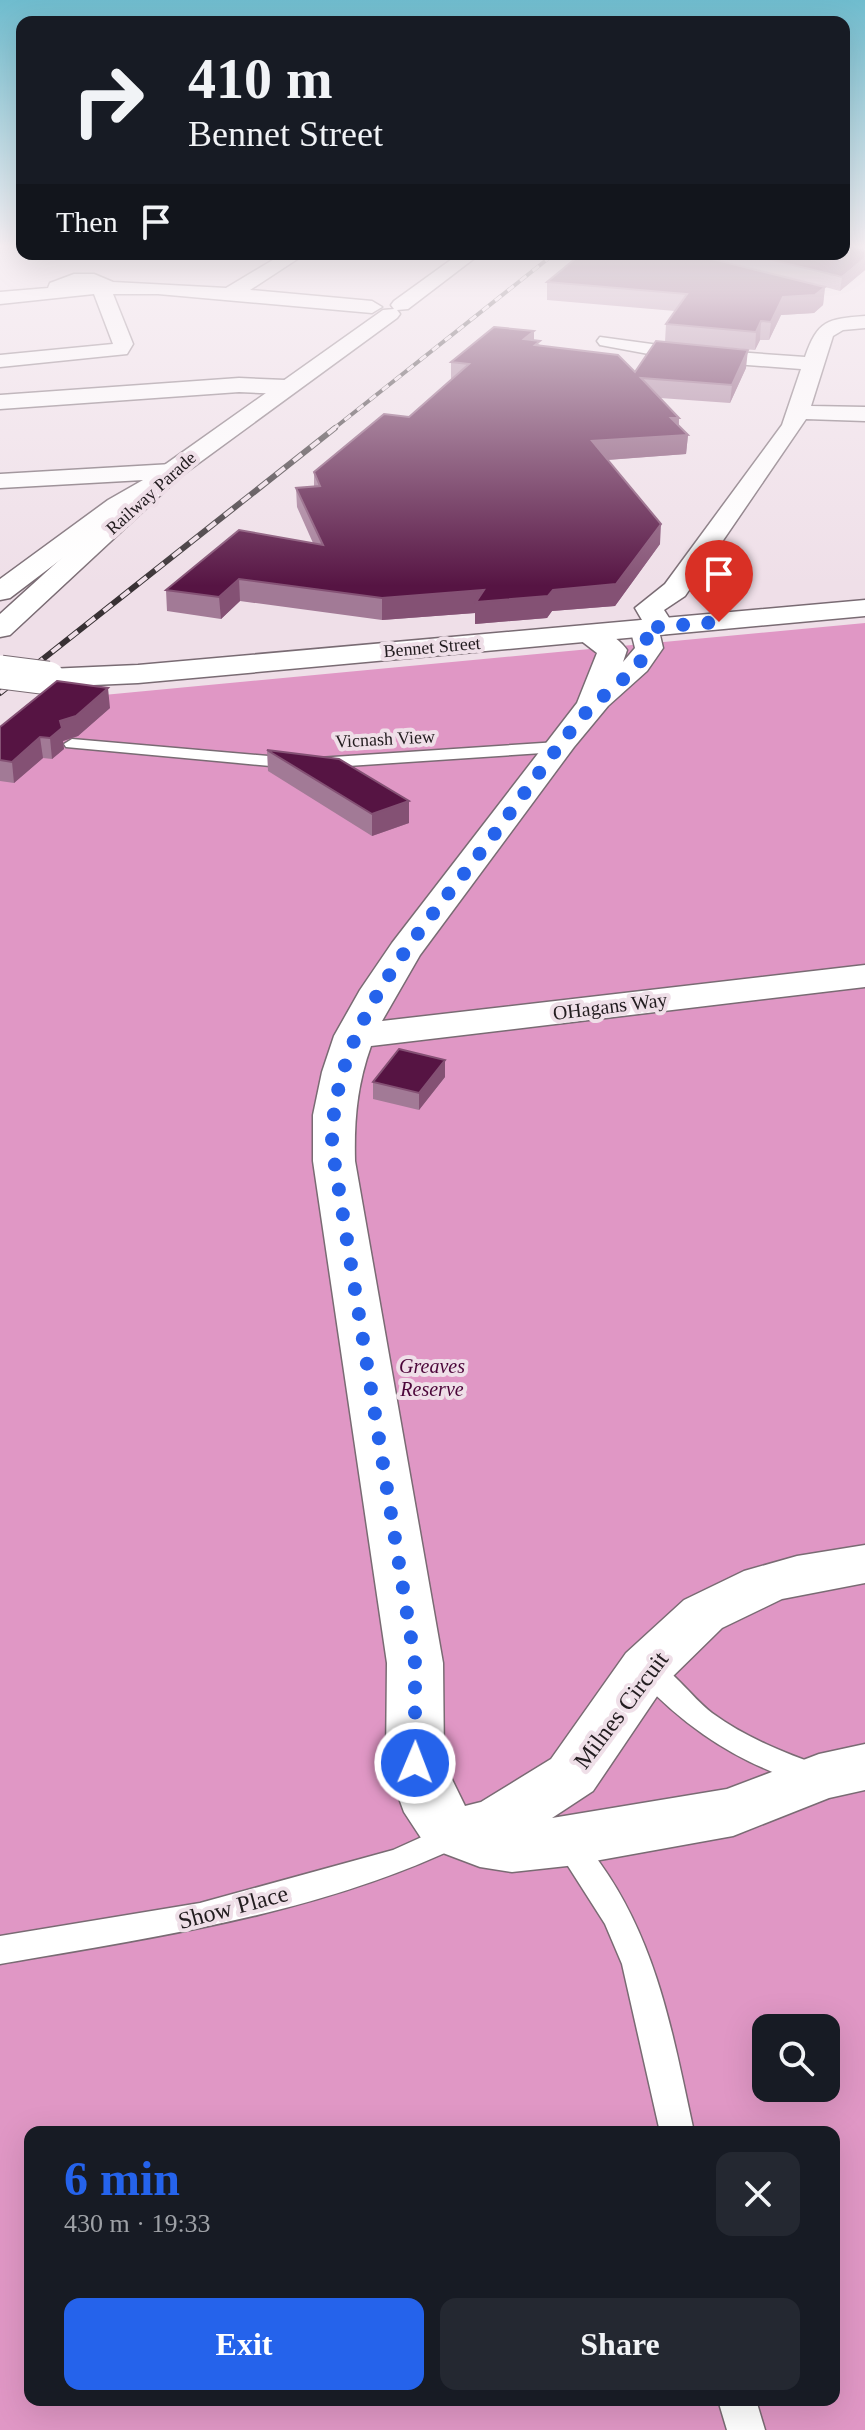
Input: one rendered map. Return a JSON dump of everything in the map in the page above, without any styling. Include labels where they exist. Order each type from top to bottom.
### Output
[{"type":"street","points":[[0,361],[28,358]]},
{"type":"street","name":"Railway Parade","points":[[0,629],[167,475],[322,358]]},
{"type":"street","points":[[739,358],[813,364]]},
{"type":"street","points":[[815,358],[793,425],[675,590],[674,604],[665,626],[642,661],[591,705],[558,747],[402,958],[354,1036],[334,1108],[332,1147],[415,1663],[417,1773],[434,1812],[456,1833],[512,1847],[567,1841],[733,1812],[842,1772]]},
{"type":"street","points":[[0,402],[239,385],[285,387]]},
{"type":"street","points":[[797,412],[865,414]]},
{"type":"street","points":[[0,481],[167,475]]},
{"type":"street","points":[[0,592],[117,505],[167,475]]},
{"type":"street","name":"Bennet Street","points":[[0,672],[48,678],[138,674],[865,608]]},
{"type":"street","points":[[585,633],[613,650],[591,705]]},
{"type":"street","name":"OHagans Way","points":[[354,1036],[865,976]]},
{"type":"street","name":"Milnes Circuit","points":[[456,1833],[499,1821],[560,1786],[599,1741],[646,1668],[703,1614],[763,1585],[797,1575],[865,1564]]},
{"type":"lane","name":"Vicnash View","points":[[72,744],[303,764],[558,747]]},
{"type":"lane","points":[[646,1668],[675,1700],[719,1734],[754,1755],[842,1772]]},
{"type":"lane","name":"Show Place","points":[[0,1950],[200,1916],[400,1861],[433,1848],[456,1833]]},
{"type":"lane","points":[[567,1841],[604,1894],[630,1941],[646,1993],[676,2126]]},
{"type":"lane","points":[[739,2406],[746,2430]]},
{"type":"green space","name":"Greaves Reserve","points":[[865,623],[865,2430],[0,2430],[0,727],[30,702]]},
{"type":"building","points":[[455,358],[621,358],[635,372],[644,358],[744,358],[732,385],[641,378],[679,418],[671,418],[688,435],[592,441],[661,524],[616,584],[553,590],[548,596],[476,602],[484,590],[382,598],[239,579],[219,597],[166,590],[239,530],[323,545],[296,488],[320,486],[314,472],[384,414],[409,417],[469,364],[451,362]]},
{"type":"building","points":[[57,681],[108,688],[76,716],[60,721],[62,728],[50,738],[40,737],[12,762],[0,760],[0,727]]},
{"type":"building","points":[[267,750],[339,759],[409,801],[372,814]]},
{"type":"building","points":[[399,1049],[445,1060],[419,1093],[373,1082]]},
{"type":"railway","points":[[332,430],[422,358]]},
{"type":"railway","points":[[0,693],[335,428]]},
{"type":"route","points":[[415,1763],[415,1663],[332,1147],[334,1108],[345,1059],[380,990],[558,747],[591,705],[642,661],[649,648],[644,628],[719,622]]}]
